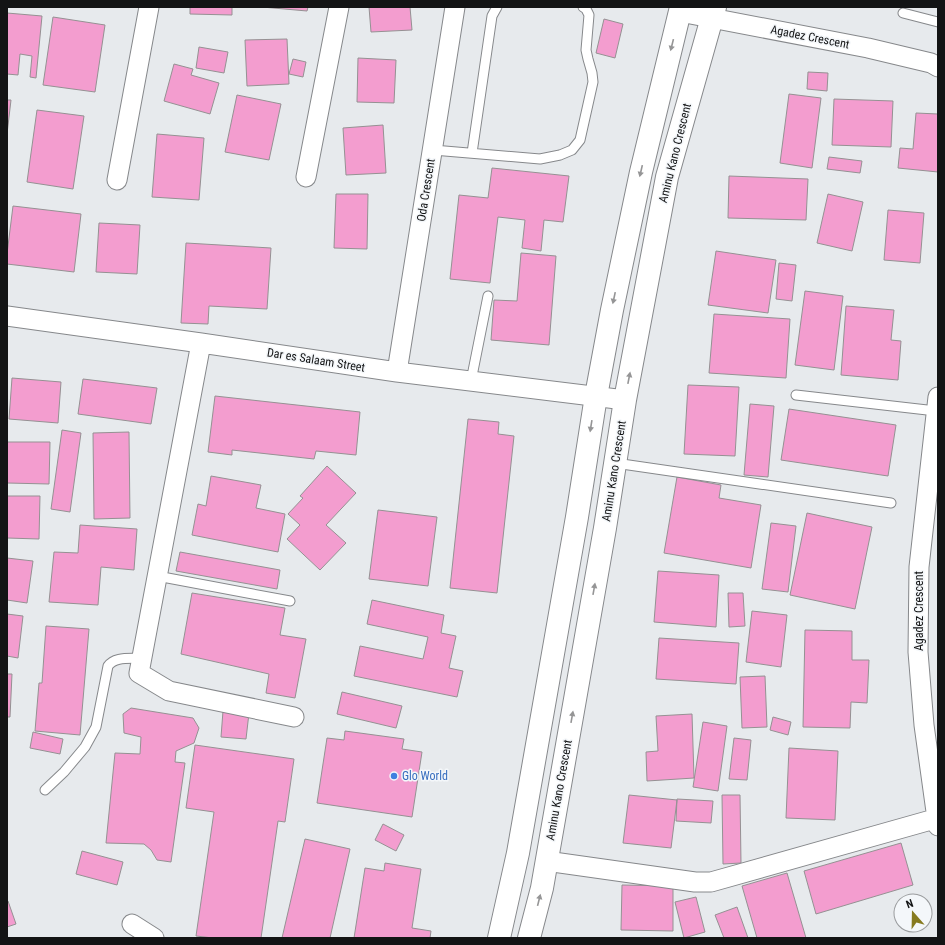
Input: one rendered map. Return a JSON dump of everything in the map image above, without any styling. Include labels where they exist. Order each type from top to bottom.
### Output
[{"type":"street","points":[[117,180],[149,7]]},
{"type":"street","points":[[306,177],[339,7]]},
{"type":"street","name":"Oda Crescent","points":[[397,372],[456,7]]},
{"type":"street","points":[[499,938],[518,853],[576,525],[596,396],[640,172],[680,10]]},
{"type":"street","name":"Agadez Crescent","points":[[680,10],[714,13],[931,63],[938,67]]},
{"type":"street","name":"Aminu Kano Crescent","points":[[529,938],[542,888],[625,400],[667,176],[714,13]]},
{"type":"street","name":"Dar es Salaam Street","points":[[7,316],[397,372],[625,400]]},
{"type":"street","points":[[202,343],[139,673],[169,691],[294,717]]},
{"type":"street","name":"Agadez Crescent","points":[[937,404],[919,567],[918,652],[924,725],[938,821]]},
{"type":"street","points":[[546,861],[695,882],[711,882],[938,821]]},
{"type":"street","points":[[132,924],[154,938]]},
{"type":"lane","points":[[472,153],[492,16],[497,7]]},
{"type":"lane","points":[[433,150],[540,159],[560,155],[572,150],[580,140],[593,82],[586,50],[589,15],[586,8],[583,7]]},
{"type":"lane","points":[[903,13],[938,22]]},
{"type":"lane","points":[[471,381],[488,296]]},
{"type":"lane","points":[[796,395],[937,404]]},
{"type":"lane","points":[[615,462],[891,503]]},
{"type":"lane","points":[[157,576],[290,601]]},
{"type":"lane","points":[[45,790],[64,772],[85,747],[96,727],[108,666],[111,662],[117,659],[142,658]]},
{"type":"building","points":[[190,7],[232,7],[232,15],[190,14]]},
{"type":"building","points":[[262,7],[308,7],[307,11]]},
{"type":"building","points":[[369,7],[410,7],[412,30],[371,32]]},
{"type":"building","points":[[7,13],[42,16],[36,78],[30,77],[32,56],[20,54],[18,75],[7,74]]},
{"type":"building","points":[[53,17],[105,25],[95,92],[43,85]]},
{"type":"building","points":[[604,19],[623,24],[615,58],[596,53]]},
{"type":"building","points":[[287,39],[289,84],[247,86],[245,40]]},
{"type":"building","points":[[199,47],[228,52],[224,73],[196,68]]},
{"type":"building","points":[[358,58],[396,60],[394,103],[357,102]]},
{"type":"building","points":[[293,59],[306,62],[303,77],[289,74]]},
{"type":"building","points":[[174,64],[193,69],[191,75],[219,83],[210,114],[164,101]]},
{"type":"building","points":[[808,72],[828,73],[827,91],[807,89]]},
{"type":"building","points":[[789,94],[821,98],[812,168],[780,163]]},
{"type":"building","points":[[237,95],[281,104],[269,160],[225,152]]},
{"type":"building","points":[[834,99],[893,101],[891,147],[832,145]]},
{"type":"building","points":[[7,100],[11,100],[7,134]]},
{"type":"building","points":[[37,110],[84,116],[73,189],[27,182]]},
{"type":"building","points":[[916,113],[938,114],[938,172],[898,168],[900,148],[913,149]]},
{"type":"building","points":[[383,125],[386,173],[346,175],[343,128]]},
{"type":"building","points":[[157,134],[204,138],[199,200],[152,197]]},
{"type":"building","points":[[829,157],[862,161],[860,173],[827,169]]},
{"type":"building","points":[[492,168],[569,176],[563,222],[544,220],[541,251],[522,248],[525,220],[498,217],[490,283],[450,279],[459,195],[488,198]]},
{"type":"building","points":[[729,176],[808,179],[806,220],[728,218]]},
{"type":"building","points":[[336,194],[368,194],[367,249],[334,248]]},
{"type":"building","points":[[828,194],[863,202],[852,251],[817,243]]},
{"type":"building","points":[[13,206],[81,214],[74,272],[7,264]]},
{"type":"building","points":[[888,210],[924,213],[920,263],[884,260]]},
{"type":"building","points":[[99,223],[140,225],[137,274],[96,272]]},
{"type":"building","points":[[186,243],[271,248],[267,309],[209,306],[208,324],[181,323]]},
{"type":"building","points":[[716,251],[776,260],[768,313],[708,305]]},
{"type":"building","points":[[521,253],[556,256],[549,345],[491,340],[494,300],[517,301]]},
{"type":"building","points":[[779,263],[796,265],[792,301],[776,299]]},
{"type":"building","points":[[805,291],[843,296],[834,370],[795,365]]},
{"type":"building","points":[[846,306],[894,310],[891,340],[901,341],[898,380],[841,375]]},
{"type":"building","points":[[714,314],[790,319],[786,378],[709,373]]},
{"type":"building","points":[[12,378],[61,382],[58,423],[9,419]]},
{"type":"building","points":[[83,379],[157,388],[151,424],[78,414]]},
{"type":"building","points":[[688,385],[739,387],[735,456],[684,454]]},
{"type":"building","points":[[215,396],[360,412],[356,455],[316,451],[314,459],[232,450],[232,455],[208,452]]},
{"type":"building","points":[[750,404],[774,406],[768,477],[744,475]]},
{"type":"building","points":[[789,409],[896,425],[888,476],[781,460]]},
{"type":"building","points":[[468,419],[499,422],[498,434],[514,436],[497,593],[450,588]]},
{"type":"building","points":[[62,430],[81,433],[70,512],[51,509]]},
{"type":"building","points":[[129,432],[130,518],[94,519],[93,433]]},
{"type":"building","points":[[7,442],[50,442],[49,484],[7,483]]},
{"type":"building","points":[[327,466],[356,493],[326,525],[346,543],[320,570],[287,539],[300,525],[288,514],[303,498],[300,496]]},
{"type":"building","points":[[211,476],[261,485],[256,508],[285,514],[278,552],[192,535],[198,504],[206,506]]},
{"type":"building","points":[[677,477],[721,485],[719,498],[761,505],[751,568],[664,553]]},
{"type":"building","points":[[7,496],[40,496],[39,539],[7,538]]},
{"type":"building","points":[[378,510],[437,517],[428,586],[369,579]]},
{"type":"building","points":[[807,513],[872,527],[855,609],[790,595]]},
{"type":"building","points":[[771,523],[796,526],[788,592],[762,589]]},
{"type":"building","points":[[80,525],[137,529],[134,570],[101,567],[98,605],[49,602],[54,552],[78,553]]},
{"type":"building","points":[[180,552],[280,570],[277,589],[176,571]]},
{"type":"building","points":[[7,558],[33,561],[27,603],[7,600]]},
{"type":"building","points":[[658,571],[719,575],[716,627],[654,622]]},
{"type":"building","points":[[192,593],[285,608],[280,635],[306,639],[295,698],[266,693],[269,674],[181,654]]},
{"type":"building","points":[[728,593],[743,593],[745,626],[729,627]]},
{"type":"building","points":[[372,600],[444,615],[441,633],[456,636],[449,668],[463,671],[457,697],[354,676],[360,646],[423,659],[428,637],[367,624]]},
{"type":"building","points":[[752,611],[787,615],[781,667],[746,662]]},
{"type":"building","points":[[7,614],[23,616],[18,658],[7,656]]},
{"type":"building","points":[[46,626],[89,629],[80,735],[35,731],[39,683],[42,683]]},
{"type":"building","points":[[805,630],[852,631],[852,660],[869,660],[867,703],[851,702],[850,728],[803,727]]},
{"type":"building","points":[[659,638],[739,643],[736,684],[656,679]]},
{"type":"building","points":[[7,674],[12,674],[10,717],[7,717]]},
{"type":"building","points":[[765,676],[767,727],[742,728],[740,677]]},
{"type":"building","points":[[342,692],[402,706],[396,728],[337,714]]},
{"type":"building","points":[[131,708],[193,718],[199,728],[194,743],[176,751],[175,762],[185,763],[171,862],[157,860],[151,850],[144,844],[106,843],[115,753],[140,754],[141,737],[124,733],[123,714]]},
{"type":"building","points":[[223,711],[249,713],[246,739],[221,737]]},
{"type":"building","points":[[692,714],[694,778],[647,781],[646,752],[658,751],[656,716]]},
{"type":"building","points":[[773,717],[791,722],[788,735],[770,730]]},
{"type":"building","points":[[703,722],[727,726],[718,791],[693,787]]},
{"type":"building","points":[[345,731],[404,739],[402,749],[422,752],[412,817],[317,803],[327,738],[344,740]]},
{"type":"building","points":[[33,732],[63,739],[60,754],[30,748]]},
{"type":"building","points":[[734,738],[751,740],[747,780],[729,779]]},
{"type":"building","points":[[195,745],[294,759],[285,822],[278,821],[261,938],[213,938],[196,936],[214,812],[186,808]]},
{"type":"building","points":[[789,748],[838,751],[835,820],[786,818]]},
{"type":"building","points":[[629,795],[677,800],[671,848],[623,843]]},
{"type":"building","points":[[722,795],[740,795],[741,863],[723,864]]},
{"type":"building","points":[[677,799],[713,801],[711,823],[676,821]]},
{"type":"building","points":[[383,824],[404,835],[396,851],[375,840]]},
{"type":"building","points":[[305,839],[350,849],[330,938],[282,938]]},
{"type":"building","points":[[901,843],[913,885],[816,914],[804,871]]},
{"type":"building","points":[[82,851],[123,862],[117,885],[76,874]]},
{"type":"building","points":[[385,863],[421,869],[412,928],[431,931],[430,938],[354,938],[365,868],[384,871]]},
{"type":"building","points":[[787,873],[806,938],[757,938],[742,886]]},
{"type":"building","points":[[622,885],[673,886],[673,931],[621,930]]},
{"type":"building","points":[[696,897],[705,932],[684,938],[675,902]]},
{"type":"building","points":[[7,901],[16,924],[7,927]]},
{"type":"building","points":[[737,907],[748,938],[724,938],[715,915]]},
{"type":"place","name":"Glo World","points":[[394,776]]}]
